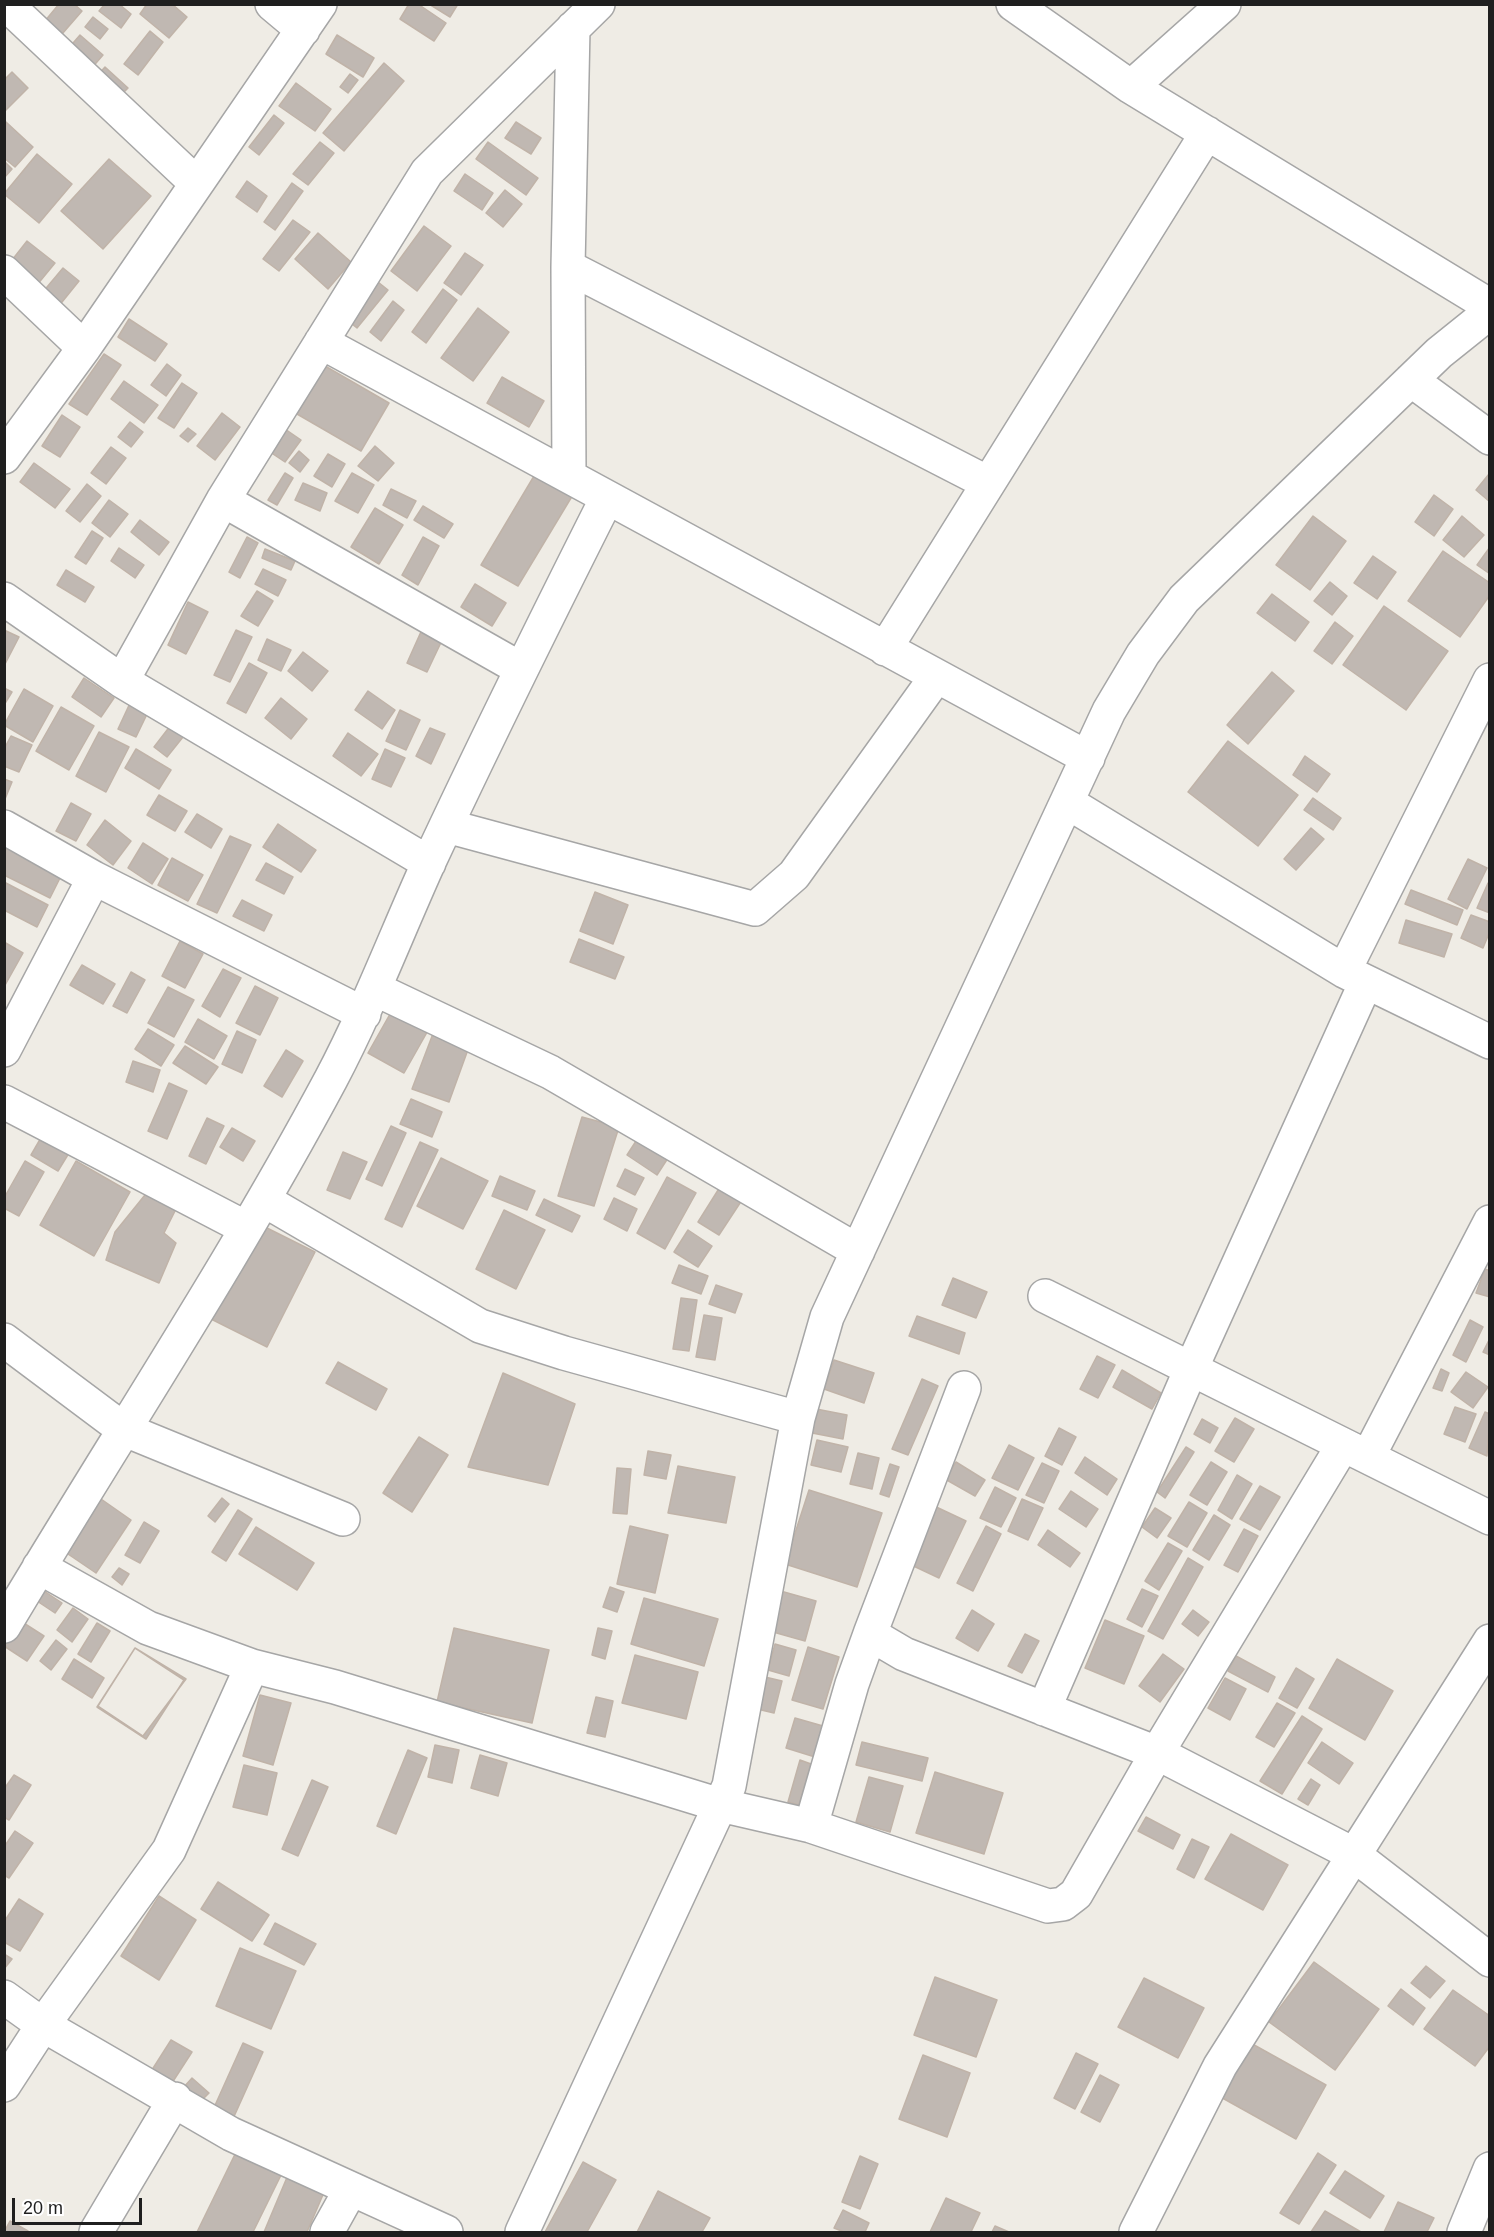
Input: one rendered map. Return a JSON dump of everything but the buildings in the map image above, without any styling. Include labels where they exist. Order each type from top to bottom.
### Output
[{"type":"street","points":[[6,4],[196,183]]},
{"type":"street","points":[[4,457],[84,348],[311,17],[272,4]]},
{"type":"street","points":[[122,681],[223,500],[427,172],[598,4]]},
{"type":"street","points":[[1013,4],[1131,87],[1490,306]]},
{"type":"street","points":[[1131,87],[1224,4]]},
{"type":"street","points":[[569,477],[568,267],[573,28]]},
{"type":"street","points":[[885,649],[1207,134]]},
{"type":"street","points":[[568,267],[988,483]]},
{"type":"street","points":[[4,272],[84,348]]},
{"type":"street","points":[[522,2232],[729,1786],[798,1418],[827,1317],[1110,711],[1143,654],[1184,599],[1411,380],[1490,312]]},
{"type":"street","points":[[321,342],[1088,758]]},
{"type":"street","points":[[1411,380],[1490,438]]},
{"type":"street","points":[[4,1626],[264,1200],[370,1002],[429,863],[521,669],[607,498]]},
{"type":"street","points":[[223,500],[521,669]]},
{"type":"street","points":[[4,599],[122,681],[429,863]]},
{"type":"street","points":[[447,826],[755,909],[794,874],[936,677]]},
{"type":"street","points":[[1044,1709],[1191,1369],[1355,976],[1485,697]]},
{"type":"street","points":[[1067,802],[1355,976],[1490,1042]]},
{"type":"street","points":[[4,827],[94,878],[370,1002],[550,1072],[858,1251]]},
{"type":"street","points":[[4,1050],[94,878]]},
{"type":"street","points":[[4,1102],[246,1228]]},
{"type":"street","points":[[264,1200],[480,1326],[564,1353],[798,1418]]},
{"type":"street","points":[[39,1567],[148,1628],[252,1666],[335,1687],[720,1805],[811,1826],[1048,1906],[1063,1904],[1076,1894],[1156,1753],[1356,1451],[1490,1222]]},
{"type":"street","points":[[1045,1296],[1490,1518]]},
{"type":"street","points":[[4,1340],[123,1429],[343,1519]]},
{"type":"street","points":[[811,1826],[852,1684],[964,1388]]},
{"type":"street","points":[[870,1634],[904,1654],[1156,1753],[1353,1854],[1490,1960]]},
{"type":"street","points":[[1136,2232],[1220,2066],[1490,1641]]},
{"type":"street","points":[[4,2085],[43,2025],[169,1850],[252,1666]]},
{"type":"street","points":[[4,1997],[43,2025],[175,2099],[231,2134],[446,2232]]},
{"type":"street","points":[[96,2232],[175,2099]]},
{"type":"street","points":[[1464,2232],[1490,2169]]},
{"type":"street","points":[[327,2232],[351,2189]]}]
